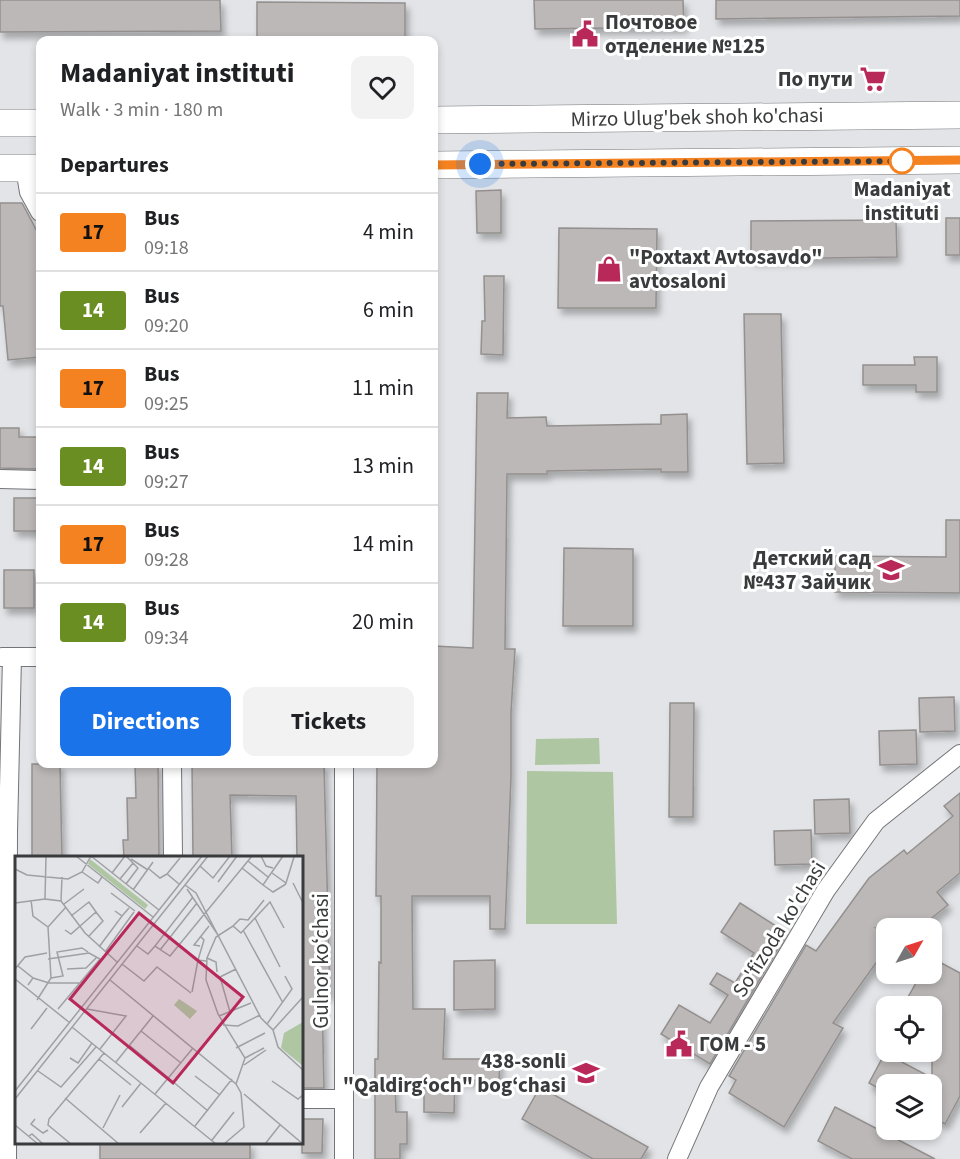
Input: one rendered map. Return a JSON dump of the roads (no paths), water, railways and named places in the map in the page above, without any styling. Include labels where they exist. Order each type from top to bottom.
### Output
[{"type":"main road","name":"Mirzo Ulug'bek shoh ko'chasi","points":[[438,120],[960,116]]},
{"type":"main road","points":[[0,123],[36,123]]},
{"type":"main road","points":[[438,165],[960,160]]},
{"type":"street","points":[[22,168],[29,192],[36,205]]},
{"type":"street","points":[[0,479],[36,480]]},
{"type":"street","points":[[7,1159],[6,657],[36,657]]},
{"type":"street","name":"So'fizoda ko'chasi","points":[[677,1159],[709,1087],[826,890],[876,821],[960,754]]},
{"type":"street","points":[[172,768],[173,856]]},
{"type":"street","name":"Gulnor koʻchasi","points":[[344,768],[344,1159]]},
{"type":"street","points":[[303,1099],[344,1099]]},
{"type":"place","name":"Почтовое отделение №125","points":[[585,34]]},
{"type":"place","name":"По пути","points":[[873,79]]},
{"type":"place","name":"Madaniyat instituti","points":[[902,161]]},
{"type":"place","name":"\"Poxtaxt Avtosavdo\" avtosaloni","points":[[609,269]]},
{"type":"place","name":"Детский сад №437 Зайчик","points":[[891,570]]},
{"type":"place","name":"ГОМ - 5","points":[[679,1044]]},
{"type":"place","name":"438-sonli \"Qaldirg‘och\" bog‘chasi","points":[[586,1073]]}]
